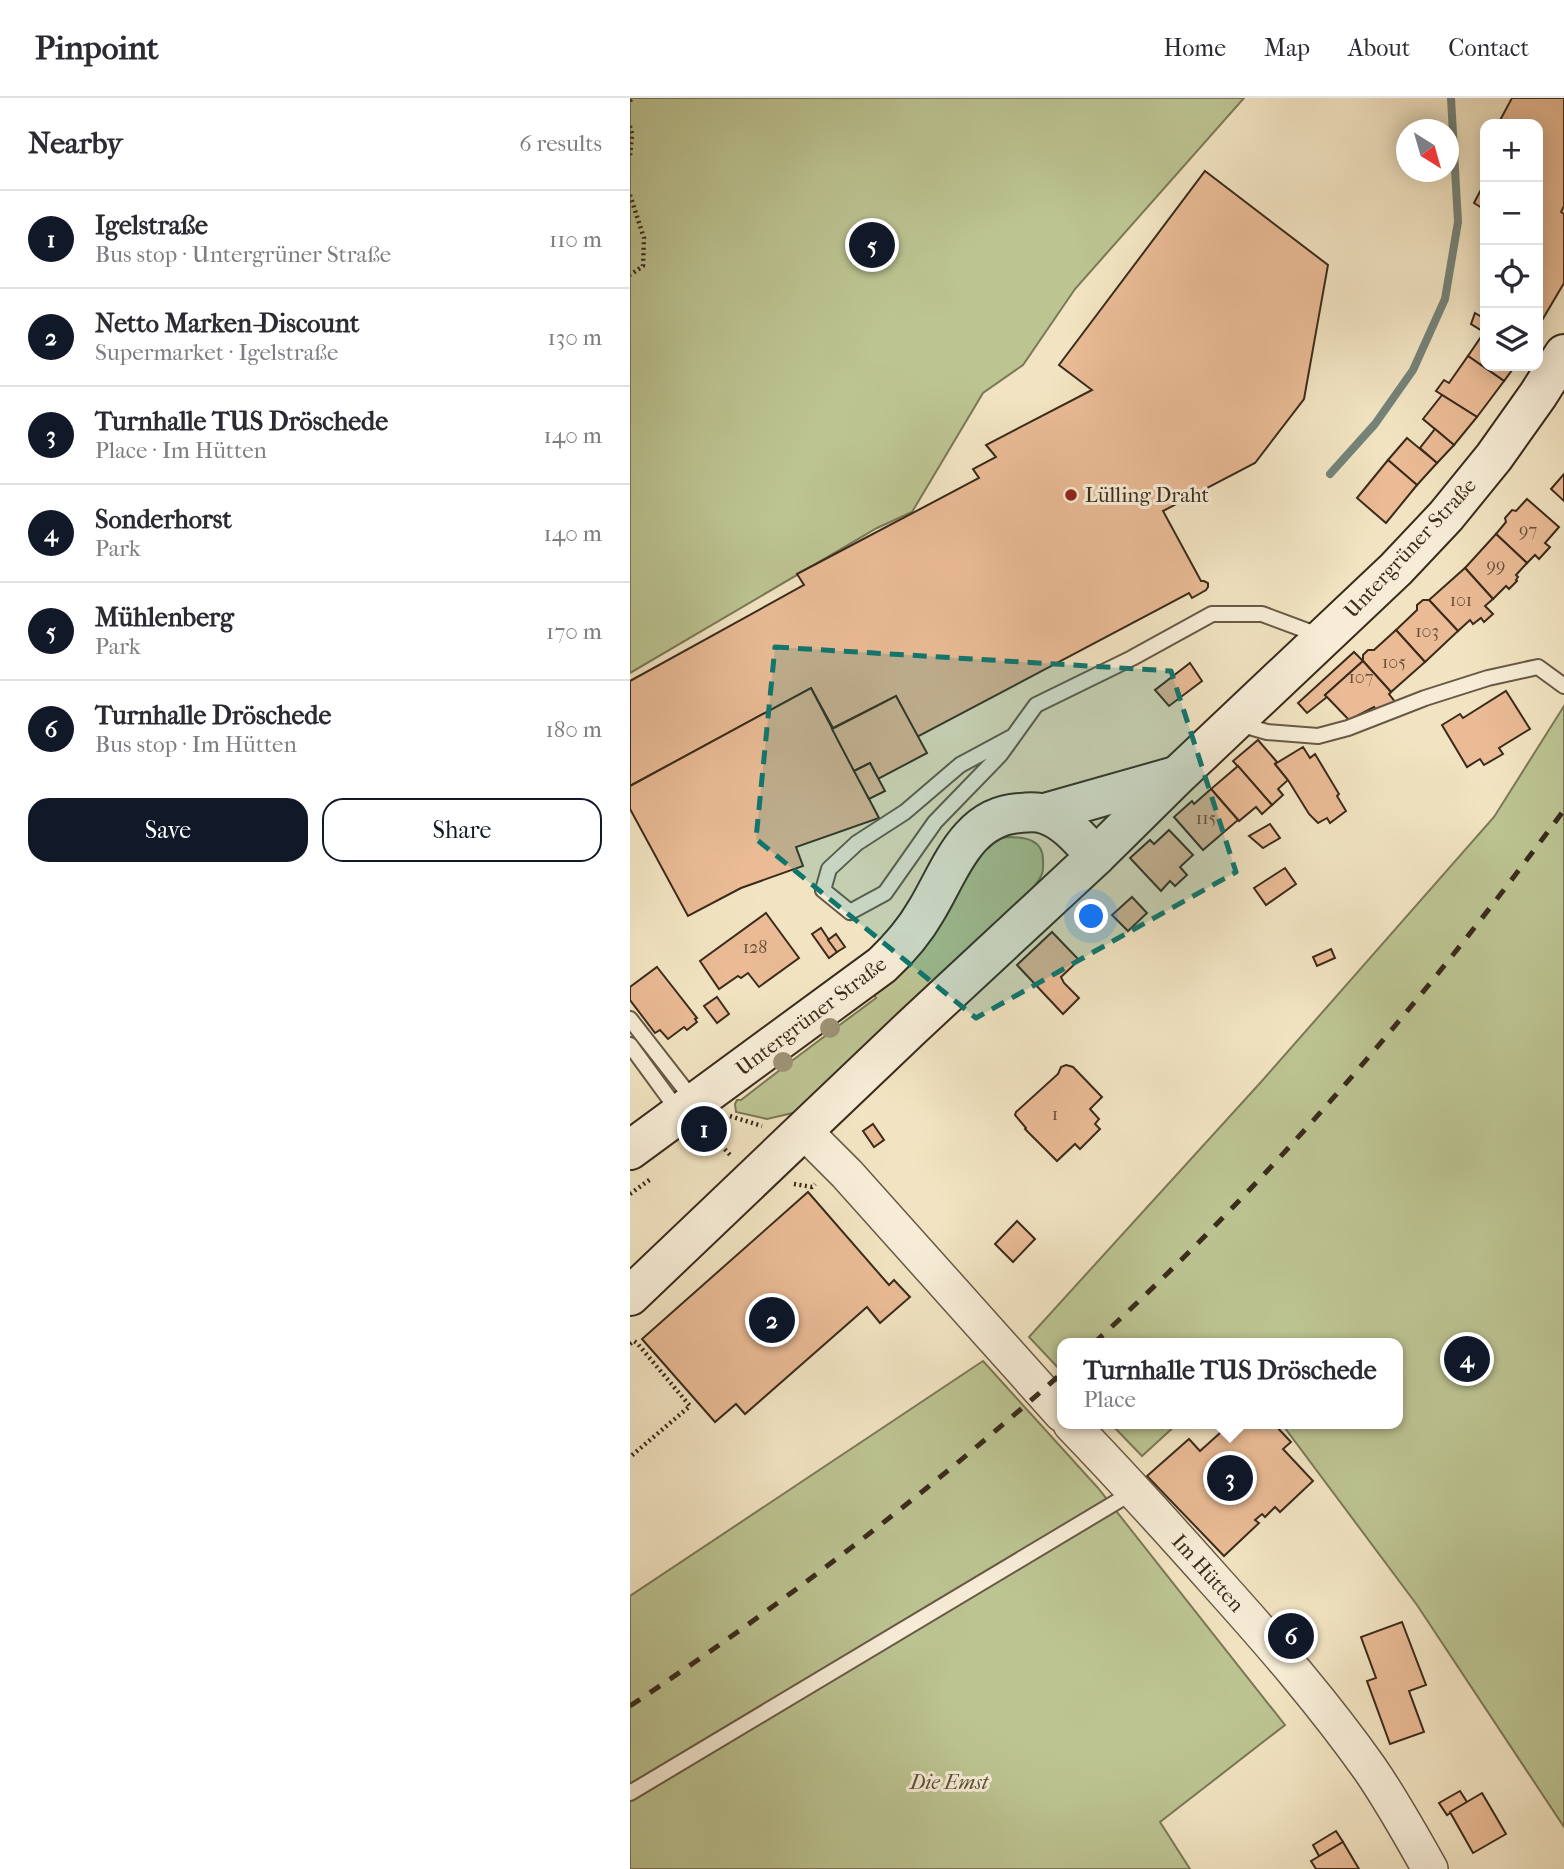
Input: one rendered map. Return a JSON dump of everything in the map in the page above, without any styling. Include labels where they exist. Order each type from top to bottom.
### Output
[{"type":"main road","name":"Untergrüner Straße","points":[[630,1296],[1396,569],[1446,516],[1494,457],[1564,354]]},
{"type":"main road","name":"Untergrüner Straße","points":[[630,1150],[695,1116],[882,965],[905,943],[926,911],[951,863],[978,828],[1012,813],[1045,813],[1177,776]]},
{"type":"main road","points":[[1045,813],[1060,821],[1096,856]]},
{"type":"street","points":[[804,1131],[847,1174],[1057,1408]]},
{"type":"street","name":"Im Hütten","points":[[1076,1429],[1267,1639],[1343,1732],[1401,1816],[1430,1869]]},
{"type":"lane","points":[[1012,737],[960,765],[905,812],[857,843],[829,869],[823,890],[850,912],[885,893],[934,822],[1000,755],[1036,705],[1132,658],[1212,614],[1262,614],[1325,637]]},
{"type":"lane","points":[[1234,722],[1267,733],[1318,736],[1348,728],[1424,698],[1488,678],[1538,667],[1564,687]]},
{"type":"lane","points":[[630,1019],[695,1116]]},
{"type":"lane","points":[[630,1045],[695,1116]]},
{"type":"lane","points":[[630,1793],[1135,1491]]},
{"type":"path","points":[[630,126],[630,157]]},
{"type":"path","points":[[630,195],[644,237],[643,266],[630,275]]},
{"type":"path","points":[[695,1116],[736,1161]]},
{"type":"path","points":[[630,1344],[634,1341],[637,1343],[690,1406],[630,1457]]},
{"type":"highlighted area","points":[[775,647],[1171,671],[1236,872],[976,1018],[756,839]]},
{"type":"green space","points":[[630,98],[1244,98],[1075,289],[1023,365],[983,393],[912,512],[877,528],[630,673]]},
{"type":"green space","points":[[1564,706],[1564,1827],[1417,1605],[1286,1429],[1403,1429],[1403,1338],[1057,1338],[1057,1367],[1029,1337],[1261,1082],[1494,817]]},
{"type":"green space","points":[[1007,837],[1036,843],[1042,853],[1042,874],[1024,898],[797,1112],[767,1119],[736,1112],[737,1100],[741,1100],[780,1070],[775,1063],[783,1056],[789,1063],[829,1033],[824,1026],[831,1020],[837,1027],[876,998],[871,990],[969,863],[996,840]]},
{"type":"green space","name":"Die Emst","points":[[983,1361],[1098,1488],[1285,1725],[1160,1822],[1190,1869],[630,1869],[630,1596]]},
{"type":"green space","points":[[1116,1429],[1172,1429],[1142,1456]]},
{"type":"building","points":[[1512,98],[1564,98],[1564,206],[1561,212],[1564,214],[1564,283],[1543,319],[1543,119],[1501,119]]},
{"type":"building","name":"Lülling Draht","points":[[1205,171],[1328,265],[1304,399],[1255,463],[1163,511],[1201,581],[1208,583],[1206,590],[1192,598],[1189,593],[917,737],[896,696],[833,728],[811,688],[630,786],[630,681],[804,585],[797,574],[979,478],[973,469],[996,457],[986,445],[1092,390],[1059,365]]},
{"type":"building","points":[[1480,192],[1480,207],[1474,203]]},
{"type":"building","points":[[1475,313],[1480,316],[1480,330],[1471,324]]},
{"type":"building","points":[[1480,338],[1480,364],[1468,356]]},
{"type":"building","points":[[1468,356],[1480,364],[1480,371],[1490,371],[1504,381],[1477,417],[1436,391],[1444,380],[1449,383]]},
{"type":"building","points":[[1490,371],[1511,371],[1504,381]]},
{"type":"building","points":[[1442,395],[1477,417],[1454,445],[1423,419]]},
{"type":"building","points":[[1435,429],[1454,445],[1437,463],[1420,448]]},
{"type":"building","points":[[1407,438],[1437,463],[1417,485],[1388,460]]},
{"type":"building","points":[[1388,460],[1417,485],[1386,523],[1357,498]]},
{"type":"building","points":[[1564,474],[1564,501],[1551,489]]},
{"type":"building","points":[[1527,499],[1559,527],[1545,543],[1550,547],[1539,559],[1535,555],[1527,563],[1496,534],[1512,510],[1516,511]]},
{"type":"building","points":[[1496,534],[1527,563],[1516,575],[1517,581],[1509,589],[1506,586],[1493,599],[1465,568]]},
{"type":"building","points":[[1465,568],[1493,599],[1485,606],[1493,614],[1484,622],[1481,618],[1473,624],[1470,620],[1458,631],[1429,600]]},
{"type":"building","points":[[1423,600],[1429,600],[1458,631],[1425,662],[1396,630],[1417,610],[1417,605]]},
{"type":"building","points":[[1396,630],[1425,662],[1391,692],[1363,661],[1363,655],[1368,650],[1374,650]]},
{"type":"building","points":[[1354,652],[1363,661],[1307,713],[1298,703]]},
{"type":"building","points":[[1363,661],[1391,692],[1389,694],[1396,703],[1377,711],[1374,707],[1349,720],[1325,695]]},
{"type":"building","points":[[1190,663],[1202,681],[1169,706],[1155,690]]},
{"type":"building","points":[[811,688],[879,818],[796,847],[803,866],[741,888],[688,916],[630,809],[630,786]]},
{"type":"building","points":[[1506,691],[1530,729],[1499,748],[1503,754],[1484,765],[1480,759],[1467,767],[1442,725],[1460,714],[1463,718]]},
{"type":"building","points":[[896,696],[927,753],[878,779],[870,763],[854,771],[832,729]]},
{"type":"building","points":[[1258,740],[1288,780],[1278,789],[1283,795],[1272,805],[1233,761]]},
{"type":"building","points":[[1303,747],[1310,758],[1315,754],[1346,811],[1330,823],[1327,818],[1318,823],[1309,814],[1275,764]]},
{"type":"building","points":[[870,763],[885,791],[869,799],[854,771]]},
{"type":"building","points":[[1238,766],[1272,805],[1262,814],[1256,807],[1239,821],[1211,789]]},
{"type":"building","points":[[1211,789],[1238,820],[1203,850],[1174,817]]},
{"type":"building","points":[[1270,824],[1280,838],[1263,848],[1249,836]]},
{"type":"building","points":[[1169,830],[1193,855],[1180,867],[1187,875],[1175,886],[1170,881],[1161,891],[1130,858],[1150,840],[1154,844]]},
{"type":"building","points":[[1285,868],[1296,884],[1266,905],[1254,888]]},
{"type":"building","points":[[1132,897],[1147,913],[1128,931],[1112,915]]},
{"type":"building","points":[[766,913],[799,958],[759,987],[748,973],[741,978],[738,976],[719,989],[700,961]]},
{"type":"building","points":[[821,928],[837,952],[829,958],[812,934]]},
{"type":"building","points":[[1052,932],[1079,960],[1061,977],[1079,998],[1063,1014],[1017,965]]},
{"type":"building","points":[[836,934],[845,947],[837,952],[828,940]]},
{"type":"building","points":[[1331,949],[1335,958],[1317,966],[1313,957]]},
{"type":"building","points":[[657,967],[697,1018],[697,1022],[687,1030],[684,1027],[668,1039],[660,1030],[655,1033],[630,1000],[630,987]]},
{"type":"building","points":[[717,997],[729,1014],[717,1023],[704,1006]]},
{"type":"building","points":[[1066,1065],[1073,1067],[1102,1097],[1090,1109],[1099,1119],[1095,1124],[1100,1129],[1080,1149],[1075,1144],[1057,1161],[1015,1115]]},
{"type":"building","points":[[873,1124],[884,1140],[874,1147],[863,1131]]},
{"type":"building","points":[[808,1192],[889,1285],[894,1280],[910,1297],[880,1323],[867,1307],[745,1414],[736,1404],[715,1422],[642,1339]]},
{"type":"building","points":[[1017,1221],[1035,1239],[1013,1262],[995,1244]]},
{"type":"building","points":[[1224,1429],[1279,1429],[1291,1442],[1283,1449],[1313,1481],[1280,1512],[1275,1507],[1265,1517],[1262,1514],[1255,1520],[1259,1523],[1224,1556],[1147,1476],[1189,1439],[1200,1451]]},
{"type":"building","points":[[1402,1622],[1426,1685],[1409,1691],[1424,1732],[1390,1744],[1367,1681],[1376,1678],[1361,1637]]},
{"type":"building","points":[[1460,1791],[1467,1802],[1447,1815],[1439,1803]]},
{"type":"building","points":[[1482,1793],[1506,1834],[1473,1853],[1450,1812]]},
{"type":"building","points":[[1336,1831],[1343,1842],[1319,1856],[1313,1845]]},
{"type":"building","points":[[1343,1842],[1359,1869],[1316,1869],[1311,1861]]},
{"type":"waterway","points":[[1330,474],[1375,424],[1413,370],[1445,299],[1458,222],[1451,98]]},
{"type":"railway","points":[[1099,1338],[1221,1219],[1342,1088],[1456,951],[1564,810]]},
{"type":"railway","points":[[630,1706],[743,1628],[852,1547],[1057,1377]]},
{"type":"place","name":"Mühlenberg","points":[[872,245]]},
{"type":"place","name":"Lülling Draht","points":[[1071,495]]},
{"type":"place","name":"Igelstraße","points":[[704,1129]]},
{"type":"place","name":"Netto Marken-Discount","points":[[772,1320]]},
{"type":"place","name":"Sonderhorst","points":[[1467,1359]]},
{"type":"place","name":"Turnhalle TUS Dröschede","points":[[1230,1478]]},
{"type":"place","name":"Turnhalle Dröschede","points":[[1291,1636]]}]
